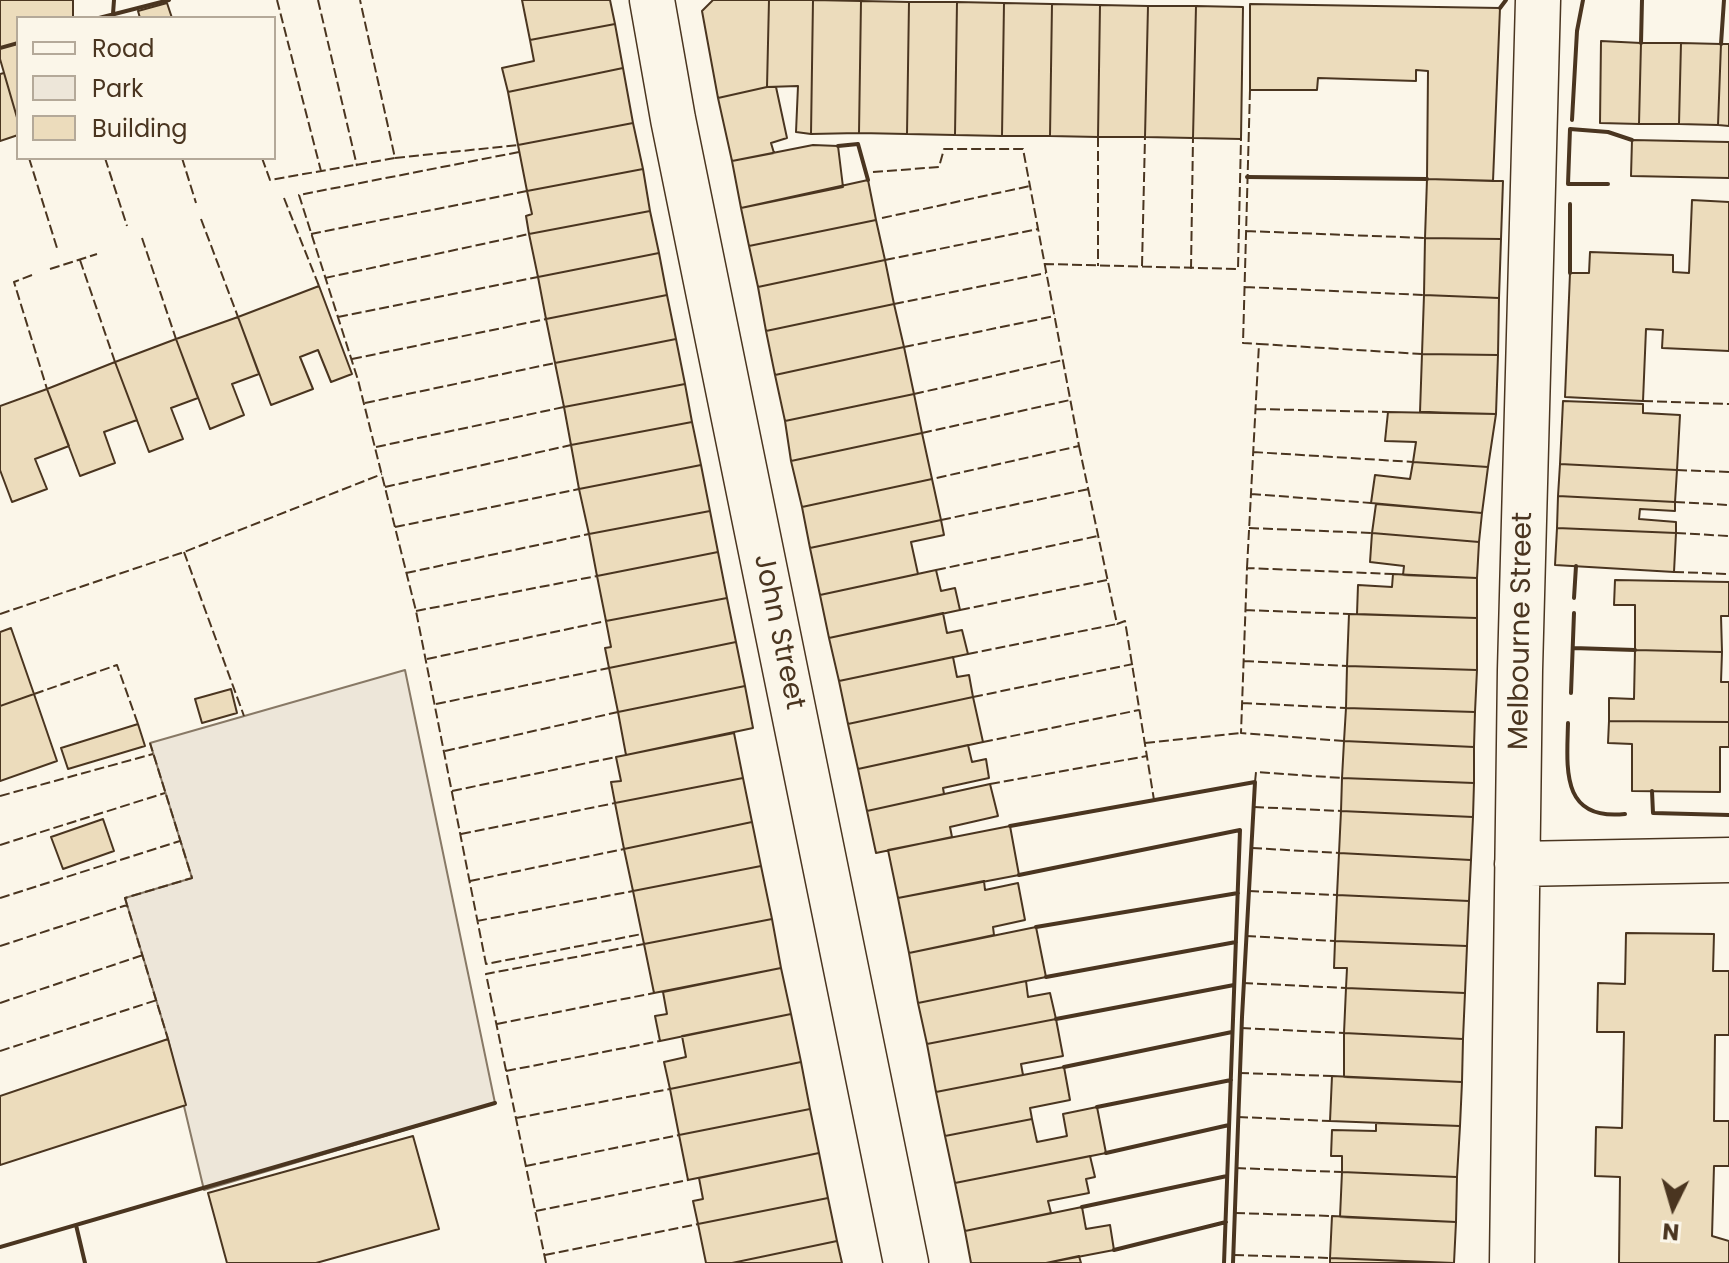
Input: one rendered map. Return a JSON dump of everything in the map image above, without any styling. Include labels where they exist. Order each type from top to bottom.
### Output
[{"type":"street","name":"John Street","points":[[652,0],[673,119],[906,1263]]},
{"type":"street","name":"Melbourne Street","points":[[1512,1263],[1517,864],[1538,0]]},
{"type":"street","points":[[1517,864],[1729,860]]},
{"type":"green space","points":[[405,670],[495,1103],[204,1190],[168,1039],[125,898],[192,878],[150,743]]},
{"type":"building","points":[[0,0],[73,0],[73,16],[16,16],[16,43],[0,47]]},
{"type":"building","points":[[522,0],[610,0],[615,24],[530,40]]},
{"type":"building","points":[[713,0],[769,0],[767,87],[718,98],[702,11]]},
{"type":"building","points":[[769,0],[813,0],[811,134],[796,132],[798,86],[767,87]]},
{"type":"building","points":[[813,0],[861,1],[859,133],[811,134]]},
{"type":"building","points":[[861,1],[909,2],[907,134],[859,133]]},
{"type":"building","points":[[909,2],[957,2],[955,135],[907,134]]},
{"type":"building","points":[[957,2],[1004,3],[1002,136],[955,135]]},
{"type":"building","points":[[167,3],[171,16],[139,16],[138,11]]},
{"type":"building","points":[[1004,3],[1052,4],[1050,136],[1002,136]]},
{"type":"building","points":[[1052,4],[1100,5],[1098,137],[1050,136]]},
{"type":"building","points":[[1250,4],[1500,8],[1493,181],[1427,179],[1428,71],[1416,70],[1416,81],[1318,78],[1317,90],[1250,90]]},
{"type":"building","points":[[1100,5],[1148,6],[1145,137],[1098,137]]},
{"type":"building","points":[[1148,6],[1196,6],[1193,138],[1145,137]]},
{"type":"building","points":[[1196,6],[1243,7],[1241,139],[1193,138]]},
{"type":"building","points":[[615,24],[623,68],[508,92],[502,68],[534,61],[530,40]]},
{"type":"building","points":[[1601,41],[1641,43],[1639,124],[1600,123]]},
{"type":"building","points":[[1641,43],[1681,43],[1679,124],[1639,124]]},
{"type":"building","points":[[1681,43],[1721,44],[1718,125],[1679,124]]},
{"type":"building","points":[[1721,44],[1729,44],[1729,126],[1718,125]]},
{"type":"building","points":[[16,45],[16,114],[0,59],[0,49]]},
{"type":"building","points":[[623,68],[633,123],[518,145],[508,92]]},
{"type":"building","points":[[4,73],[16,114],[16,136],[0,141],[0,74]]},
{"type":"building","points":[[776,87],[787,138],[771,143],[774,153],[732,161],[718,98]]},
{"type":"building","points":[[633,123],[643,169],[527,191],[518,145]]},
{"type":"building","points":[[1632,140],[1729,142],[1729,178],[1631,176]]},
{"type":"building","points":[[813,145],[838,146],[843,187],[741,208],[732,161]]},
{"type":"building","points":[[643,169],[650,211],[529,234],[526,216],[532,214],[527,191]]},
{"type":"building","points":[[1427,179],[1503,181],[1501,239],[1425,238]]},
{"type":"building","points":[[868,180],[876,220],[749,246],[741,208]]},
{"type":"building","points":[[1692,200],[1729,202],[1729,351],[1662,348],[1663,330],[1646,329],[1643,401],[1565,397],[1570,273],[1589,273],[1590,252],[1673,255],[1673,272],[1689,273]]},
{"type":"building","points":[[650,211],[659,253],[538,277],[529,234]]},
{"type":"building","points":[[876,220],[885,260],[758,287],[749,246]]},
{"type":"building","points":[[1425,238],[1501,239],[1499,298],[1424,295]]},
{"type":"building","points":[[659,253],[667,295],[546,319],[538,277]]},
{"type":"building","points":[[885,260],[894,304],[766,331],[758,287]]},
{"type":"building","points":[[319,286],[352,374],[331,382],[318,350],[300,357],[313,389],[271,405],[238,317]]},
{"type":"building","points":[[667,295],[676,339],[555,363],[546,319]]},
{"type":"building","points":[[1424,295],[1499,298],[1498,355],[1422,354]]},
{"type":"building","points":[[894,304],[904,347],[775,375],[766,331]]},
{"type":"building","points":[[238,317],[259,374],[232,384],[244,415],[210,429],[176,339]]},
{"type":"building","points":[[176,339],[198,398],[171,408],[183,439],[149,452],[115,362]]},
{"type":"building","points":[[676,339],[685,384],[564,407],[555,363]]},
{"type":"building","points":[[904,347],[914,394],[785,421],[775,375]]},
{"type":"building","points":[[1422,354],[1498,355],[1496,414],[1420,412]]},
{"type":"building","points":[[115,362],[137,420],[104,432],[115,463],[80,476],[47,389]]},
{"type":"building","points":[[685,384],[692,422],[571,445],[564,407]]},
{"type":"building","points":[[47,389],[69,446],[35,459],[47,489],[12,502],[0,470],[0,406]]},
{"type":"building","points":[[914,394],[922,433],[791,461],[785,421]]},
{"type":"building","points":[[1563,401],[1643,404],[1643,413],[1680,415],[1677,470],[1560,464]]},
{"type":"building","points":[[1388,412],[1496,414],[1488,467],[1413,462],[1416,442],[1385,441]]},
{"type":"building","points":[[692,422],[701,465],[579,489],[571,445]]},
{"type":"building","points":[[922,433],[932,479],[802,507],[791,461]]},
{"type":"building","points":[[1413,462],[1488,467],[1482,513],[1371,503],[1375,475],[1410,479]]},
{"type":"building","points":[[1560,464],[1677,470],[1675,502],[1558,496]]},
{"type":"building","points":[[701,465],[710,511],[589,534],[579,489]]},
{"type":"building","points":[[932,479],[941,520],[810,548],[802,507]]},
{"type":"building","points":[[1558,496],[1675,502],[1675,511],[1640,509],[1639,519],[1676,522],[1676,533],[1557,528]]},
{"type":"building","points":[[1376,504],[1482,513],[1479,542],[1372,533]]},
{"type":"building","points":[[710,511],[718,552],[597,576],[589,534]]},
{"type":"building","points":[[941,520],[944,535],[911,542],[918,574],[820,595],[810,548]]},
{"type":"building","points":[[1557,528],[1676,533],[1674,572],[1555,565]]},
{"type":"building","points":[[1372,533],[1479,542],[1477,578],[1403,575],[1404,566],[1370,562]]},
{"type":"building","points":[[718,552],[727,598],[606,621],[597,576]]},
{"type":"building","points":[[936,570],[941,591],[955,588],[960,610],[829,638],[820,595]]},
{"type":"building","points":[[1393,574],[1477,578],[1477,618],[1357,614],[1358,585],[1392,587]]},
{"type":"building","points":[[1615,580],[1729,582],[1729,616],[1721,616],[1722,652],[1635,650],[1635,605],[1614,605]]},
{"type":"building","points":[[727,598],[736,642],[609,668],[605,648],[611,647],[606,621]]},
{"type":"building","points":[[943,613],[947,633],[962,630],[968,654],[839,681],[829,638]]},
{"type":"building","points":[[1349,614],[1477,618],[1477,670],[1347,666]]},
{"type":"building","points":[[11,628],[34,694],[0,706],[0,632]]},
{"type":"building","points":[[736,642],[745,686],[618,712],[609,668]]},
{"type":"building","points":[[1635,650],[1722,652],[1721,682],[1729,682],[1729,722],[1609,721],[1609,698],[1634,699]]},
{"type":"building","points":[[953,657],[957,677],[969,675],[973,697],[848,724],[839,681]]},
{"type":"building","points":[[1347,666],[1477,670],[1475,712],[1346,708]]},
{"type":"building","points":[[745,686],[753,728],[626,755],[618,712]]},
{"type":"building","points":[[231,689],[237,713],[202,723],[195,699]]},
{"type":"building","points":[[34,694],[57,761],[0,781],[0,706]]},
{"type":"building","points":[[973,697],[983,742],[858,769],[848,724]]},
{"type":"building","points":[[1346,708],[1475,712],[1474,747],[1344,741]]},
{"type":"building","points":[[1609,721],[1729,722],[1729,747],[1720,747],[1720,792],[1632,791],[1632,744],[1608,743]]},
{"type":"building","points":[[138,724],[145,746],[68,769],[61,748]]},
{"type":"building","points":[[734,733],[743,778],[615,803],[611,782],[621,781],[616,757]]},
{"type":"building","points":[[1344,741],[1474,747],[1474,783],[1342,778]]},
{"type":"building","points":[[968,745],[972,762],[986,759],[989,778],[943,788],[944,794],[867,811],[858,769]]},
{"type":"building","points":[[743,778],[752,822],[624,849],[615,803]]},
{"type":"building","points":[[1342,778],[1474,783],[1473,817],[1341,811]]},
{"type":"building","points":[[990,784],[998,816],[950,827],[952,837],[876,853],[867,811]]},
{"type":"building","points":[[1341,811],[1473,817],[1471,860],[1339,853]]},
{"type":"building","points":[[103,819],[114,851],[63,869],[51,837]]},
{"type":"building","points":[[752,822],[761,866],[633,891],[624,849]]},
{"type":"building","points":[[1010,826],[1019,875],[898,898],[888,850]]},
{"type":"building","points":[[1339,853],[1471,860],[1469,901],[1337,895]]},
{"type":"building","points":[[761,866],[772,919],[644,944],[633,891]]},
{"type":"building","points":[[984,881],[985,890],[1018,883],[1025,920],[993,927],[994,935],[909,953],[898,898]]},
{"type":"building","points":[[1337,895],[1469,901],[1467,946],[1335,941]]},
{"type":"building","points":[[772,919],[781,968],[654,993],[644,944]]},
{"type":"building","points":[[1036,927],[1046,977],[918,1003],[909,953]]},
{"type":"building","points":[[1626,933],[1714,934],[1713,971],[1729,971],[1729,1035],[1715,1035],[1714,1121],[1729,1121],[1729,1166],[1714,1166],[1712,1236],[1729,1241],[1729,1263],[1619,1263],[1620,1177],[1595,1176],[1596,1127],[1622,1128],[1624,1032],[1597,1032],[1598,983],[1625,984]]},
{"type":"building","points":[[1335,941],[1467,946],[1465,993],[1346,988],[1347,968],[1334,968]]},
{"type":"building","points":[[781,968],[791,1014],[660,1041],[655,1016],[667,1014],[663,992]]},
{"type":"building","points":[[1026,981],[1028,997],[1050,993],[1056,1019],[927,1044],[918,1003]]},
{"type":"building","points":[[1346,988],[1465,993],[1463,1039],[1344,1033]]},
{"type":"building","points":[[791,1014],[801,1062],[670,1089],[664,1062],[686,1057],[682,1036]]},
{"type":"building","points":[[1056,1019],[1063,1056],[1021,1064],[1023,1075],[936,1092],[927,1044]]},
{"type":"building","points":[[1344,1033],[1463,1039],[1462,1082],[1344,1077]]},
{"type":"building","points":[[168,1039],[186,1105],[0,1165],[0,1096]]},
{"type":"building","points":[[801,1062],[810,1109],[679,1135],[670,1089]]},
{"type":"building","points":[[1064,1067],[1070,1100],[1030,1108],[1032,1119],[945,1136],[936,1092]]},
{"type":"building","points":[[1332,1076],[1462,1082],[1460,1126],[1330,1121]]},
{"type":"building","points":[[1097,1107],[1106,1153],[955,1183],[945,1136],[1032,1119],[1037,1142],[1067,1136],[1063,1114]]},
{"type":"building","points":[[810,1109],[819,1153],[688,1180],[679,1135]]},
{"type":"building","points":[[1376,1123],[1460,1126],[1457,1177],[1342,1172],[1342,1156],[1331,1156],[1332,1130],[1376,1131]]},
{"type":"building","points":[[413,1136],[439,1229],[316,1263],[227,1263],[208,1193]]},
{"type":"building","points":[[819,1153],[828,1198],[698,1224],[693,1201],[703,1199],[699,1178]]},
{"type":"building","points":[[1090,1156],[1095,1177],[1086,1179],[1089,1193],[1048,1201],[1051,1213],[965,1231],[955,1183]]},
{"type":"building","points":[[1342,1172],[1457,1177],[1456,1222],[1340,1217]]},
{"type":"building","points":[[828,1198],[837,1241],[732,1263],[706,1263],[698,1224]]},
{"type":"building","points":[[1082,1207],[1086,1229],[1110,1225],[1114,1250],[1046,1263],[971,1263],[965,1231]]},
{"type":"building","points":[[1332,1216],[1456,1222],[1454,1263],[1330,1258]]},
{"type":"building","points":[[837,1241],[842,1263],[732,1263]]},
{"type":"building","points":[[1079,1256],[1081,1263],[1046,1263]]},
{"type":"building","points":[[1330,1258],[1449,1263],[1330,1263]]},
{"type":"fence","points":[[277,0],[321,171]]},
{"type":"fence","points":[[318,0],[357,166]]},
{"type":"fence","points":[[263,160],[270,180],[395,158],[360,0]]},
{"type":"fence","points":[[1250,90],[1243,343],[1259,344]]},
{"type":"fence","points":[[1098,137],[1098,266]]},
{"type":"fence","points":[[1142,266],[1145,137]]},
{"type":"fence","points":[[1191,269],[1193,138]]},
{"type":"fence","points":[[1044,264],[1238,269],[1241,139]]},
{"type":"fence","points":[[395,158],[518,145]]},
{"type":"fence","points":[[873,172],[939,167],[944,149],[1023,149],[1079,446],[932,479]]},
{"type":"fence","points":[[519,152],[299,195],[358,380],[416,611],[486,964],[642,934]]},
{"type":"fence","points":[[30,160],[57,248]]},
{"type":"fence","points":[[106,160],[127,226]]},
{"type":"fence","points":[[183,160],[196,203]]},
{"type":"fence","points":[[882,218],[1030,186]]},
{"type":"fence","points":[[311,234],[527,191]]},
{"type":"fence","points":[[284,198],[319,286]]},
{"type":"fence","points":[[201,219],[238,317]]},
{"type":"fence","points":[[885,260],[1038,229]]},
{"type":"fence","points":[[1246,231],[1425,238]]},
{"type":"fence","points":[[325,278],[529,234]]},
{"type":"fence","points":[[142,238],[176,339]]},
{"type":"fence","points":[[50,269],[97,254]]},
{"type":"fence","points":[[80,260],[115,362]]},
{"type":"fence","points":[[894,304],[1046,273]]},
{"type":"fence","points":[[32,275],[14,282],[47,389]]},
{"type":"fence","points":[[338,317],[538,277]]},
{"type":"fence","points":[[1245,287],[1424,295]]},
{"type":"fence","points":[[904,347],[1055,316]]},
{"type":"fence","points":[[352,359],[546,319]]},
{"type":"fence","points":[[1247,568],[1259,344],[1422,354]]},
{"type":"fence","points":[[914,394],[1063,360]]},
{"type":"fence","points":[[365,403],[555,363]]},
{"type":"fence","points":[[922,433],[1070,400]]},
{"type":"fence","points":[[1643,401],[1729,404]]},
{"type":"fence","points":[[376,447],[564,407]]},
{"type":"fence","points":[[1256,409],[1388,412]]},
{"type":"fence","points":[[385,487],[571,445]]},
{"type":"fence","points":[[1079,446],[1117,624],[1125,621],[1154,800]]},
{"type":"fence","points":[[1253,452],[1413,462]]},
{"type":"fence","points":[[1677,470],[1729,472]]},
{"type":"fence","points":[[0,614],[184,552],[382,474]]},
{"type":"fence","points":[[395,527],[579,489]]},
{"type":"fence","points":[[941,520],[1089,489]]},
{"type":"fence","points":[[1251,494],[1371,503]]},
{"type":"fence","points":[[1675,502],[1729,505]]},
{"type":"fence","points":[[1249,528],[1372,533]]},
{"type":"fence","points":[[1676,533],[1729,536]]},
{"type":"fence","points":[[406,573],[589,534]]},
{"type":"fence","points":[[936,570],[1098,536]]},
{"type":"fence","points":[[184,552],[244,716]]},
{"type":"fence","points":[[1344,741],[1241,733],[1247,568],[1393,574]]},
{"type":"fence","points":[[1674,572],[1729,574]]},
{"type":"fence","points":[[416,611],[597,576]]},
{"type":"fence","points":[[960,610],[1107,580]]},
{"type":"fence","points":[[1245,610],[1349,614]]},
{"type":"fence","points":[[427,659],[606,621]]},
{"type":"fence","points":[[968,654],[1117,624]]},
{"type":"fence","points":[[1244,661],[1347,666]]},
{"type":"fence","points":[[973,697],[1133,664]]},
{"type":"fence","points":[[34,694],[117,665],[138,724]]},
{"type":"fence","points":[[436,704],[609,668]]},
{"type":"fence","points":[[1242,703],[1346,708]]},
{"type":"fence","points":[[983,742],[1139,710]]},
{"type":"fence","points":[[445,751],[618,712]]},
{"type":"fence","points":[[1145,743],[1241,733]]},
{"type":"fence","points":[[127,905],[125,898],[192,878],[150,743]]},
{"type":"fence","points":[[0,796],[153,754]]},
{"type":"fence","points":[[990,784],[1147,756]]},
{"type":"fence","points":[[452,791],[616,757]]},
{"type":"fence","points":[[1255,782],[1256,772],[1342,778]]},
{"type":"fence","points":[[0,845],[165,793]]},
{"type":"fence","points":[[461,834],[615,803]]},
{"type":"fence","points":[[1254,807],[1341,811]]},
{"type":"fence","points":[[0,898],[180,841]]},
{"type":"fence","points":[[1252,848],[1339,853]]},
{"type":"fence","points":[[470,881],[624,849]]},
{"type":"fence","points":[[477,921],[633,891]]},
{"type":"fence","points":[[1249,891],[1337,895]]},
{"type":"fence","points":[[0,946],[127,905],[168,1039]]},
{"type":"fence","points":[[1246,936],[1335,941]]},
{"type":"fence","points":[[546,1263],[486,974],[644,944]]},
{"type":"fence","points":[[0,1003],[143,955]]},
{"type":"fence","points":[[1243,983],[1346,988]]},
{"type":"fence","points":[[497,1024],[654,993]]},
{"type":"fence","points":[[0,1051],[157,1000]]},
{"type":"fence","points":[[1241,1028],[1344,1033]]},
{"type":"fence","points":[[506,1071],[660,1041]]},
{"type":"fence","points":[[1239,1073],[1332,1076]]},
{"type":"fence","points":[[516,1118],[670,1089]]},
{"type":"fence","points":[[1238,1117],[1330,1121]]},
{"type":"fence","points":[[526,1166],[679,1135]]},
{"type":"fence","points":[[1236,1168],[1342,1172]]},
{"type":"fence","points":[[536,1211],[688,1180]]},
{"type":"fence","points":[[1235,1213],[1332,1216]]},
{"type":"fence","points":[[545,1255],[698,1224]]},
{"type":"fence","points":[[1234,1255],[1330,1258]]},
{"type":"wall","points":[[113,14],[114,0]]},
{"type":"wall","points":[[107,16],[169,0]]},
{"type":"wall","points":[[1500,8],[1506,0]]},
{"type":"wall","points":[[1572,120],[1577,31],[1583,0]]},
{"type":"wall","points":[[1641,43],[1642,0]]},
{"type":"wall","points":[[1721,44],[1724,0]]},
{"type":"wall","points":[[1608,184],[1568,184],[1570,129],[1608,132],[1632,140]]},
{"type":"wall","points":[[838,146],[858,144],[868,180]]},
{"type":"wall","points":[[1247,177],[1427,179]]},
{"type":"wall","points":[[1570,204],[1570,273]]},
{"type":"wall","points":[[1574,598],[1576,566]]},
{"type":"wall","points":[[1571,693],[1574,613]]},
{"type":"wall","points":[[1573,648],[1635,650]]},
{"type":"wall","points":[[1568,723],[1568,773],[1578,800],[1589,809],[1604,814],[1625,814]]},
{"type":"wall","points":[[1010,826],[1255,782],[1233,1263]]},
{"type":"wall","points":[[1652,791],[1653,813],[1729,815]]},
{"type":"wall","points":[[1019,875],[1240,830],[1224,1263]]},
{"type":"wall","points":[[1036,927],[1238,893]]},
{"type":"wall","points":[[1046,977],[1236,942]]},
{"type":"wall","points":[[1056,1019],[1234,985]]},
{"type":"wall","points":[[1064,1067],[1232,1032]]},
{"type":"wall","points":[[1097,1107],[1231,1080]]},
{"type":"wall","points":[[0,1247],[495,1103]]},
{"type":"wall","points":[[1106,1153],[1229,1125]]},
{"type":"wall","points":[[1082,1207],[1227,1176]]},
{"type":"wall","points":[[1114,1250],[1226,1222]]},
{"type":"wall","points":[[76,1225],[85,1263]]}]
